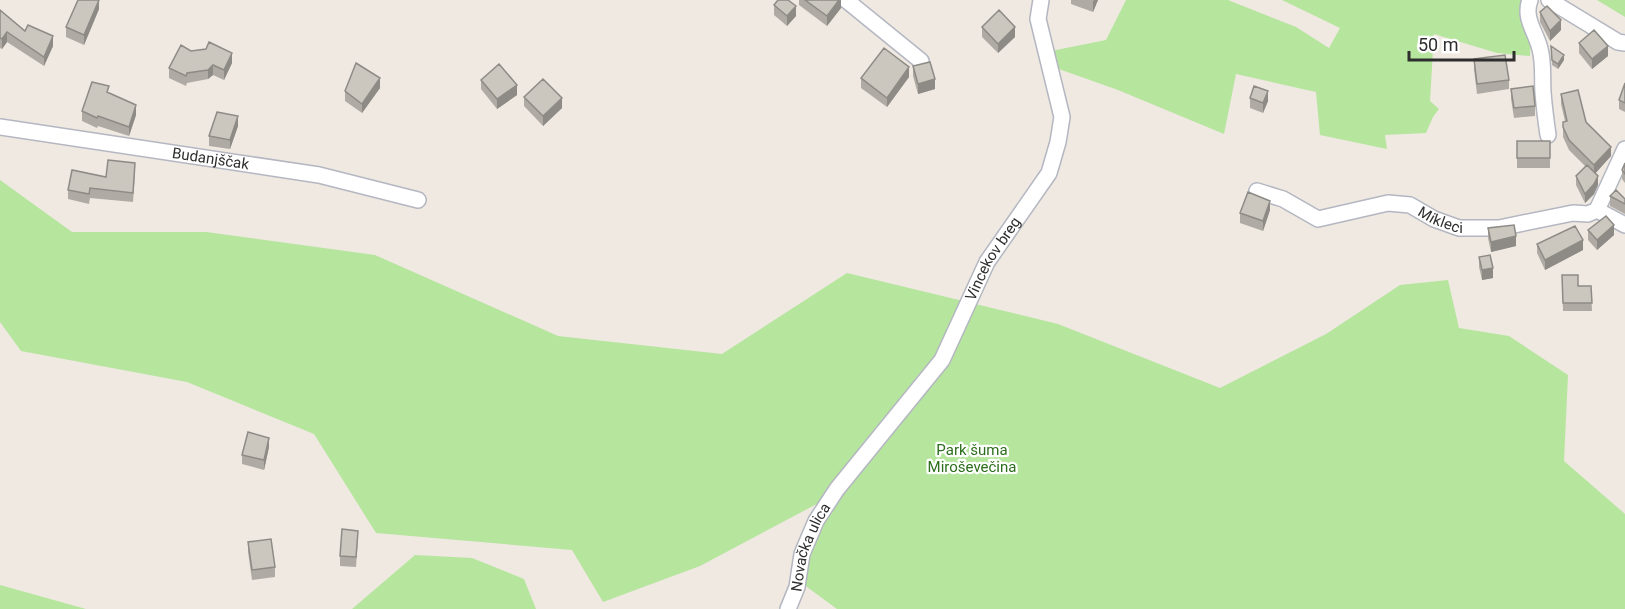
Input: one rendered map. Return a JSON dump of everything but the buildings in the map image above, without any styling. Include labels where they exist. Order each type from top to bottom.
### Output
[{"type":"street","points":[[846,0],[921,61]]},
{"type":"street","name":"Vincekov breg","points":[[837,489],[942,360],[987,262],[1049,173],[1062,117],[1038,19],[1041,0]]},
{"type":"street","points":[[1530,0],[1527,8],[1528,20],[1544,64],[1543,91],[1548,135]]},
{"type":"street","points":[[1549,0],[1618,42],[1625,43]]},
{"type":"street","name":"Budanjščak","points":[[0,127],[319,175],[418,200]]},
{"type":"street","points":[[1625,149],[1597,210],[1625,225]]},
{"type":"street","name":"Mikleci","points":[[1257,191],[1283,200],[1318,219],[1388,203],[1410,206],[1434,219],[1459,228],[1499,228],[1573,213],[1588,214],[1597,210]]},
{"type":"street","name":"Novačka ulica","points":[[788,609],[797,587],[802,554],[816,521],[837,489]]},
{"type":"green space","points":[[1126,0],[1228,0],[1296,27],[1329,48],[1340,28],[1282,0],[1533,0],[1530,56],[1497,53],[1434,34],[1430,101],[1439,109],[1426,133],[1385,135],[1387,149],[1320,135],[1316,92],[1236,74],[1224,134],[1118,90],[1056,68],[1051,51],[1106,40]]},
{"type":"green space","points":[[1597,0],[1625,0],[1625,17]]},
{"type":"green space","name":"Park šuma Miroševečina","points":[[0,180],[72,232],[206,232],[375,255],[558,336],[722,354],[847,273],[1058,324],[1220,388],[1326,334],[1400,285],[1448,280],[1459,328],[1509,336],[1568,375],[1564,461],[1625,514],[1625,609],[837,609],[803,584],[826,499],[700,566],[603,602],[572,550],[376,533],[314,434],[187,382],[21,351],[0,322]]},
{"type":"green space","points":[[415,555],[472,558],[524,579],[536,609],[352,609]]},
{"type":"green space","points":[[0,585],[86,609],[0,609]]}]
